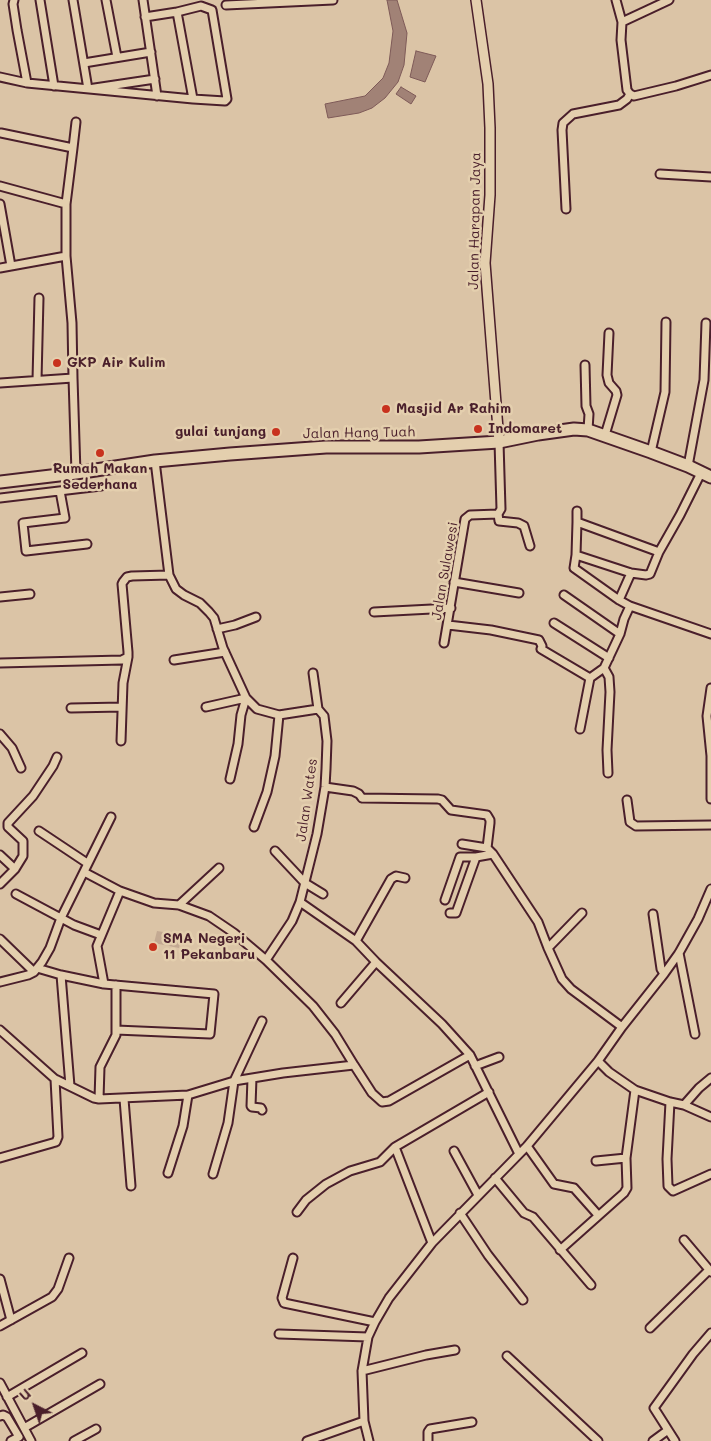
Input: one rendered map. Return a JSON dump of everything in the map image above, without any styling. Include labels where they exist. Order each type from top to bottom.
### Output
[{"type":"main road","name":"Jalan Hang Tuah","points":[[0,482],[155,461],[230,454],[326,448],[419,447],[499,442],[574,429],[588,430],[605,435],[688,466],[706,475]]},
{"type":"street","points":[[14,0],[17,30],[27,84]]},
{"type":"street","points":[[40,0],[54,86]]},
{"type":"street","points":[[73,0],[88,89]]},
{"type":"street","points":[[106,0],[117,58]]},
{"type":"street","points":[[143,0],[157,96]]},
{"type":"street","points":[[226,5],[333,0]]},
{"type":"street","name":"Jalan Harapan Jaya","points":[[476,0],[488,84],[490,195],[485,263],[499,442]]},
{"type":"street","points":[[616,0],[622,22],[621,40],[627,90],[630,94],[634,96],[711,75]]},
{"type":"street","points":[[622,22],[669,0]]},
{"type":"street","points":[[0,77],[27,84],[193,99],[224,101],[227,99],[212,10],[201,6],[145,17]]},
{"type":"street","points":[[177,12],[193,99]]},
{"type":"street","points":[[84,63],[150,52]]},
{"type":"street","points":[[88,89],[155,80]]},
{"type":"street","points":[[566,208],[563,123],[572,114],[619,105],[630,94]]},
{"type":"street","points":[[76,122],[66,204],[66,256],[72,323],[76,473]]},
{"type":"street","points":[[1,133],[73,148]]},
{"type":"street","points":[[660,174],[711,177]]},
{"type":"street","points":[[0,186],[66,204]]},
{"type":"street","points":[[0,204],[11,266]]},
{"type":"street","points":[[0,268],[66,256]]},
{"type":"street","points":[[38,380],[39,298]]},
{"type":"street","points":[[651,452],[665,392],[666,322]]},
{"type":"street","points":[[688,466],[704,380],[706,323]]},
{"type":"street","points":[[605,435],[617,395],[616,391],[609,384],[607,375],[609,333]]},
{"type":"street","points":[[585,365],[586,406],[589,414],[588,430]]},
{"type":"street","points":[[0,383],[73,378]]},
{"type":"street","points":[[499,442],[501,509],[498,514],[499,521],[518,522],[524,526],[530,546]]},
{"type":"street","points":[[155,461],[169,575],[176,589],[200,603],[214,618],[225,652],[246,698],[257,709],[279,715],[318,709]]},
{"type":"street","points":[[576,555],[631,573],[650,574],[658,552],[706,475]]},
{"type":"street","points":[[0,498],[101,486]]},
{"type":"street","points":[[60,491],[65,518],[23,523],[26,551],[87,544]]},
{"type":"street","points":[[577,511],[574,568],[630,606],[711,634]]},
{"type":"street","name":"Jalan Sulawesi","points":[[444,643],[465,519],[470,515],[498,514]]},
{"type":"street","points":[[577,522],[658,552]]},
{"type":"street","points":[[619,600],[631,573]]},
{"type":"street","points":[[121,741],[123,683],[128,657],[122,584],[127,577],[132,576],[169,575]]},
{"type":"street","points":[[454,582],[519,593]]},
{"type":"street","points":[[0,597],[30,594]]},
{"type":"street","points":[[564,595],[620,634]]},
{"type":"street","points":[[580,729],[590,678],[604,668],[620,634],[630,606]]},
{"type":"street","points":[[374,612],[451,608]]},
{"type":"street","points":[[217,629],[256,617]]},
{"type":"street","points":[[554,622],[609,658]]},
{"type":"street","points":[[448,625],[491,630],[539,640],[542,646],[541,649],[590,678]]},
{"type":"street","points":[[174,660],[225,652]]},
{"type":"street","points":[[0,663],[122,660],[128,657]]},
{"type":"street","points":[[604,668],[609,677],[610,692],[607,750],[608,773]]},
{"type":"street","name":"Jalan Wates","points":[[266,960],[292,921],[300,902],[325,787],[327,741],[324,716],[318,709],[313,673]]},
{"type":"street","points":[[711,688],[707,716],[711,756],[711,799]]},
{"type":"street","points":[[206,707],[246,698]]},
{"type":"street","points":[[230,779],[238,744],[241,715],[246,698]]},
{"type":"street","points":[[71,708],[122,707]]},
{"type":"street","points":[[254,826],[267,792],[275,756],[279,715]]},
{"type":"street","points":[[0,734],[12,748],[21,768]]},
{"type":"street","points":[[0,884],[23,856],[24,844],[8,826],[8,823],[33,796],[53,766],[56,758]]},
{"type":"street","points":[[325,787],[353,791],[359,794],[362,801],[438,799],[442,800],[451,810],[456,812],[484,814],[490,820],[487,848]]},
{"type":"street","points":[[627,800],[630,822],[636,826],[711,825]]},
{"type":"street","points":[[0,982],[28,975],[36,970],[50,948],[61,918],[111,817]]},
{"type":"street","points":[[39,831],[87,863]]},
{"type":"street","points":[[462,844],[487,848],[493,854],[538,922],[562,979],[572,989],[622,1027]]},
{"type":"street","points":[[275,851],[305,883],[323,894]]},
{"type":"street","points":[[445,900],[460,857],[493,854]]},
{"type":"street","points":[[0,855],[14,869]]},
{"type":"street","points":[[450,913],[456,913],[476,857]]},
{"type":"street","points":[[179,905],[219,868]]},
{"type":"street","points":[[84,872],[120,891],[154,903],[179,905],[209,916],[234,933],[266,960],[313,1006],[335,1034],[372,1093],[382,1102],[389,1101],[470,1055]]},
{"type":"street","points":[[356,941],[391,879],[396,876],[405,878]]},
{"type":"street","points":[[369,1441],[364,1421],[362,1372],[368,1337],[389,1298],[432,1243],[527,1146],[598,1061],[679,953],[698,919],[711,889]]},
{"type":"street","points":[[104,984],[97,946],[120,891]]},
{"type":"street","points":[[16,894],[74,925],[101,935]]},
{"type":"street","points":[[300,902],[356,941],[442,1024],[470,1055],[518,1154]]},
{"type":"street","points":[[548,948],[582,913]]},
{"type":"street","points":[[653,914],[661,969],[664,974]]},
{"type":"street","points":[[0,939],[36,970],[104,984],[214,994],[210,1034],[116,1030]]},
{"type":"street","points":[[679,953],[695,1034]]},
{"type":"street","points":[[340,1003],[376,962]]},
{"type":"street","points":[[62,976],[70,1086]]},
{"type":"street","points":[[99,1099],[100,1067],[116,1036],[116,985]]},
{"type":"street","points":[[213,1174],[228,1123],[234,1081],[262,1021]]},
{"type":"street","points":[[0,1030],[55,1079],[99,1099],[188,1095],[234,1081],[354,1065]]},
{"type":"street","points":[[475,1066],[499,1057]]},
{"type":"street","points":[[598,1061],[609,1072],[635,1090],[684,1105],[711,1117]]},
{"type":"street","points":[[252,1078],[251,1106],[261,1108],[262,1110]]},
{"type":"street","points":[[684,1105],[711,1078]]},
{"type":"street","points":[[0,1158],[56,1142],[58,1137],[55,1079]]},
{"type":"street","points":[[560,1250],[624,1193],[627,1188],[626,1158],[635,1090]]},
{"type":"street","points":[[297,1212],[306,1200],[326,1184],[350,1171],[380,1162],[394,1147],[488,1092]]},
{"type":"street","points":[[168,1173],[182,1126],[188,1095]]},
{"type":"street","points":[[124,1099],[131,1186]]},
{"type":"street","points":[[670,1102],[667,1159],[668,1186],[672,1191],[711,1174]]},
{"type":"street","points":[[527,1146],[554,1184],[573,1187],[598,1215]]},
{"type":"street","points":[[394,1147],[432,1243]]},
{"type":"street","points":[[454,1151],[478,1195]]},
{"type":"street","points":[[596,1161],[626,1158]]},
{"type":"street","points":[[495,1178],[524,1213],[533,1217],[591,1285]]},
{"type":"street","points":[[460,1213],[488,1255],[523,1300]]},
{"type":"street","points":[[650,1328],[710,1271],[684,1240]]},
{"type":"street","points":[[0,1326],[52,1297],[58,1289],[69,1258]]},
{"type":"street","points":[[294,1258],[282,1298],[284,1303],[375,1322]]},
{"type":"street","points":[[0,1279],[10,1320]]},
{"type":"street","points":[[675,1441],[654,1408],[693,1354],[711,1333]]},
{"type":"street","points":[[279,1334],[368,1337]]},
{"type":"street","points":[[362,1372],[426,1355],[455,1350]]},
{"type":"street","points":[[7,1397],[82,1354]]},
{"type":"street","points":[[507,1356],[598,1441]]},
{"type":"street","points":[[0,1383],[31,1441]]},
{"type":"street","points":[[24,1428],[100,1384]]},
{"type":"street","points":[[0,1416],[7,1417],[20,1439],[11,1441]]},
{"type":"street","points":[[308,1441],[364,1421]]},
{"type":"street","points":[[428,1441],[430,1429],[472,1422]]},
{"type":"street","points":[[74,1441],[96,1429]]},
{"type":"street","points":[[653,1441],[668,1430]]},
{"type":"shaded area","points":[[387,0],[397,0],[407,33],[404,65],[398,82],[385,98],[372,108],[359,113],[328,118],[325,104],[365,96],[383,78],[389,63],[393,31]]},
{"type":"shaded area","points":[[416,51],[436,56],[425,82],[410,77]]},
{"type":"shaded area","points":[[401,87],[416,96],[411,104],[396,94]]},
{"type":"shaded area","points":[[157,931],[182,935],[179,948],[154,943]]},
{"type":"place","name":"GKP Air Kulim","points":[[57,363]]},
{"type":"place","name":"Masjid Ar Rahim","points":[[386,409]]},
{"type":"place","name":"Indomaret","points":[[478,429]]},
{"type":"place","name":"gulai tunjang","points":[[276,432]]},
{"type":"place","name":"Rumah Makan Sederhana","points":[[100,453]]},
{"type":"place","name":"SMA Negeri 11 Pekanbaru","points":[[153,947]]}]
